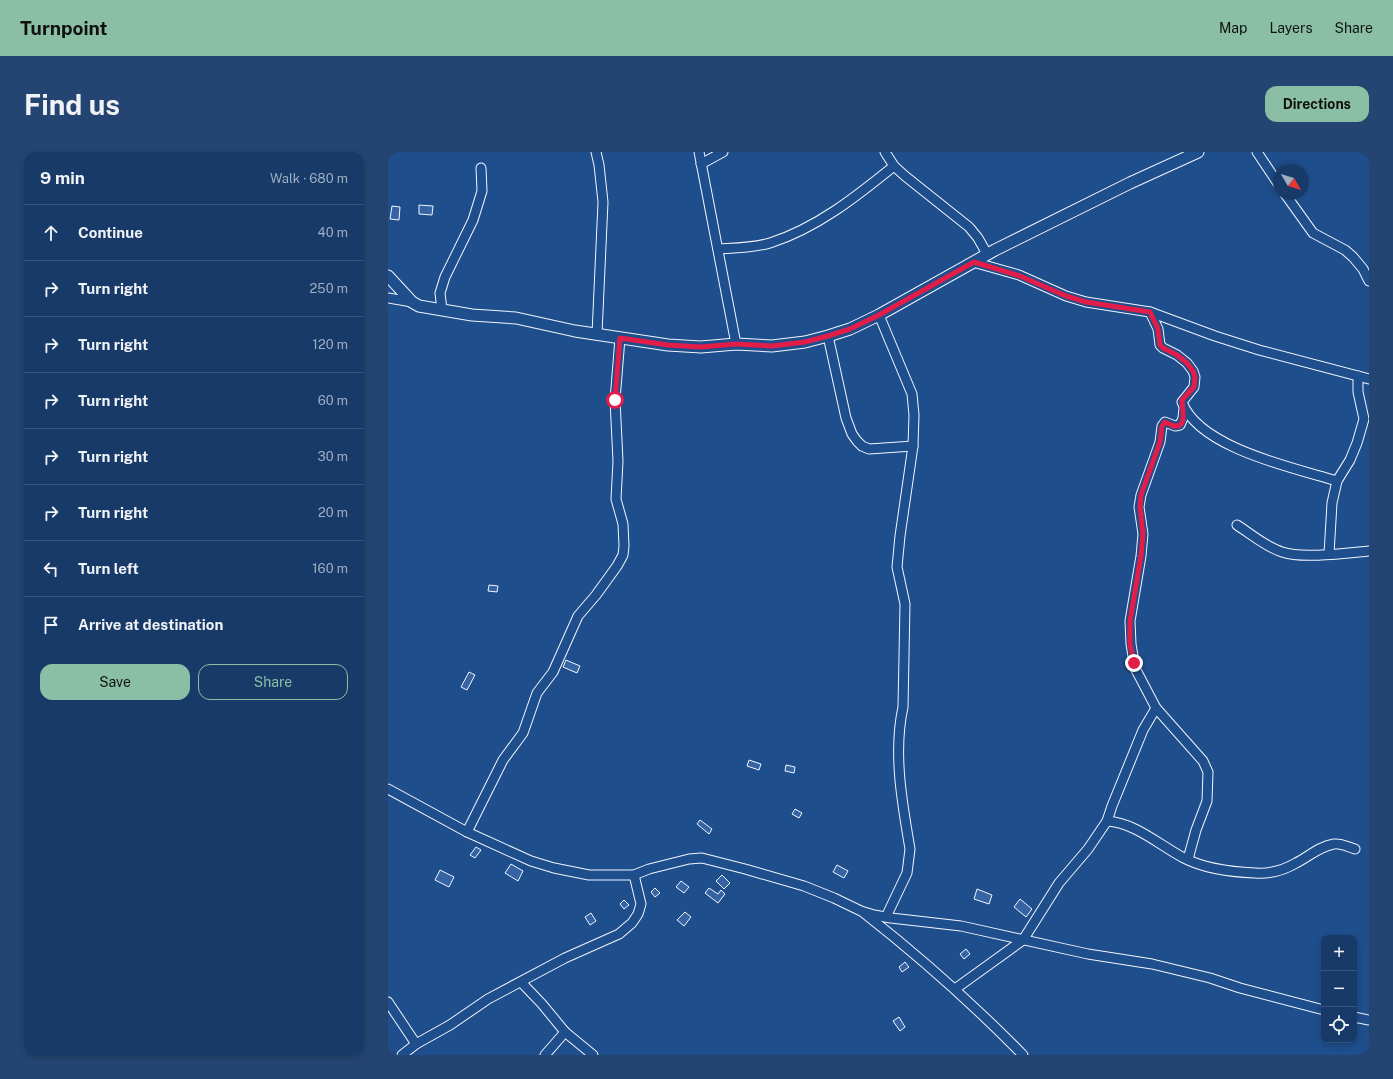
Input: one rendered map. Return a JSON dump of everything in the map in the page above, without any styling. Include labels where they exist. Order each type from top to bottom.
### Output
[{"type":"street","points":[[596,152],[604,202],[597,334]]},
{"type":"street","points":[[699,152],[736,344]]},
{"type":"street","points":[[701,164],[723,152]]},
{"type":"street","points":[[885,152],[894,166],[969,227],[978,238],[987,254]]},
{"type":"street","points":[[388,298],[412,302],[420,306],[442,310],[472,315],[516,318],[575,331],[668,345],[695,347],[736,344],[772,346],[805,342],[850,329],[879,315],[987,254],[1130,183],[1198,152]]},
{"type":"street","points":[[1257,152],[1273,176]]},
{"type":"street","points":[[718,249],[754,246],[783,238],[837,210],[894,166]]},
{"type":"street","points":[[442,310],[440,293],[445,277],[473,220],[482,191],[481,168]]},
{"type":"street","points":[[1290,200],[1313,233],[1345,250],[1363,269],[1369,281]]},
{"type":"street","points":[[974,262],[1020,276],[1066,296],[1086,302],[1150,312],[1215,336],[1259,350],[1369,379]]},
{"type":"street","points":[[388,276],[412,302]]},
{"type":"street","points":[[1150,312],[1158,329],[1160,345],[1187,363],[1193,371],[1195,377],[1194,387],[1182,400],[1184,408],[1183,418],[1180,425],[1175,426],[1165,422],[1162,426],[1160,442],[1141,495],[1140,507],[1143,534],[1141,556],[1130,621],[1130,644],[1135,668],[1156,708],[1202,761],[1208,772],[1207,801],[1196,830],[1188,860]]},
{"type":"street","points":[[879,315],[912,394],[914,415],[913,446],[897,568],[905,604],[903,707],[899,745],[900,782],[910,849],[907,873],[886,917]]},
{"type":"street","points":[[828,336],[846,418],[856,441],[869,449],[913,446]]},
{"type":"street","points":[[467,832],[503,760],[523,733],[537,693],[553,672],[578,616],[618,566],[623,555],[623,524],[616,499],[618,461],[615,400],[620,338]]},
{"type":"street","points":[[1329,554],[1332,503],[1337,480],[1350,460],[1364,419],[1358,392],[1358,376]]},
{"type":"street","points":[[1184,408],[1192,419],[1200,426],[1209,433],[1234,447],[1267,460],[1337,480]]},
{"type":"street","points":[[1237,525],[1266,544],[1282,552],[1294,555],[1369,551]]},
{"type":"street","points":[[955,990],[1023,940],[1059,883],[1088,848],[1107,821],[1143,730],[1156,708]]},
{"type":"street","points":[[388,789],[467,832],[531,861],[554,868],[589,874],[634,875],[649,869],[689,859],[702,858],[804,886],[861,911],[886,917],[960,926],[1088,954],[1152,964],[1203,976],[1240,988],[1321,1009]]},
{"type":"street","points":[[1107,821],[1119,822],[1136,829],[1188,860],[1218,870],[1257,873],[1274,871],[1287,868],[1313,852],[1331,845],[1339,844],[1355,850]]},
{"type":"street","points":[[402,1055],[416,1044],[450,1025],[488,998],[565,958],[618,934],[632,923],[638,914],[641,904],[634,875]]},
{"type":"street","points":[[861,911],[955,990],[1023,1055]]},
{"type":"street","points":[[521,982],[542,1004],[565,1032],[593,1055]]},
{"type":"street","points":[[388,1002],[416,1044]]},
{"type":"street","points":[[1357,1018],[1369,1020]]},
{"type":"street","points":[[545,1055],[565,1032]]},
{"type":"building","points":[[419,205],[433,206],[432,215],[419,214]]},
{"type":"building","points":[[392,206],[400,207],[399,220],[390,219]]},
{"type":"building","points":[[489,585],[498,586],[497,592],[488,591]]},
{"type":"building","points":[[566,660],[580,666],[577,673],[563,667]]},
{"type":"building","points":[[469,672],[475,675],[467,690],[461,687]]},
{"type":"building","points":[[749,760],[761,764],[759,770],[747,766]]},
{"type":"building","points":[[786,765],[795,767],[794,773],[785,771]]},
{"type":"building","points":[[795,809],[802,813],[799,818],[792,814]]},
{"type":"building","points":[[700,820],[712,829],[709,834],[697,824]]},
{"type":"building","points":[[476,847],[481,850],[475,858],[470,855]]},
{"type":"building","points":[[511,864],[523,871],[518,881],[505,873]]},
{"type":"building","points":[[837,865],[848,871],[844,878],[833,872]]},
{"type":"building","points":[[440,870],[454,877],[449,887],[435,880]]},
{"type":"building","points":[[722,875],[730,883],[724,889],[716,881]]},
{"type":"building","points":[[681,881],[689,887],[684,893],[676,887]]},
{"type":"building","points":[[655,888],[660,893],[655,897],[651,892]]},
{"type":"building","points":[[709,888],[718,894],[721,890],[725,894],[718,903],[705,893]]},
{"type":"building","points":[[977,889],[992,895],[989,904],[974,899]]},
{"type":"building","points":[[1020,899],[1032,909],[1026,917],[1014,907]]},
{"type":"building","points":[[624,900],[629,905],[624,909],[620,904]]},
{"type":"building","points":[[685,912],[691,917],[684,926],[677,920]]},
{"type":"building","points":[[591,913],[596,921],[590,925],[585,917]]},
{"type":"building","points":[[966,949],[970,954],[964,959],[960,954]]},
{"type":"building","points":[[905,962],[909,967],[902,972],[899,967]]},
{"type":"building","points":[[899,1017],[905,1027],[900,1031],[893,1021]]},
{"type":"route","points":[[615,400],[620,338],[668,345],[701,347],[736,344],[772,346],[805,342],[850,329],[879,315],[974,262],[1040,283],[1066,296],[1086,302],[1122,309],[1150,312],[1158,329],[1160,345],[1187,363],[1193,371],[1195,377],[1194,387],[1182,400],[1184,408],[1183,418],[1180,425],[1175,426],[1165,422],[1162,426],[1160,442],[1141,495],[1140,507],[1143,534],[1141,556],[1130,621],[1130,644],[1134,663]]}]
